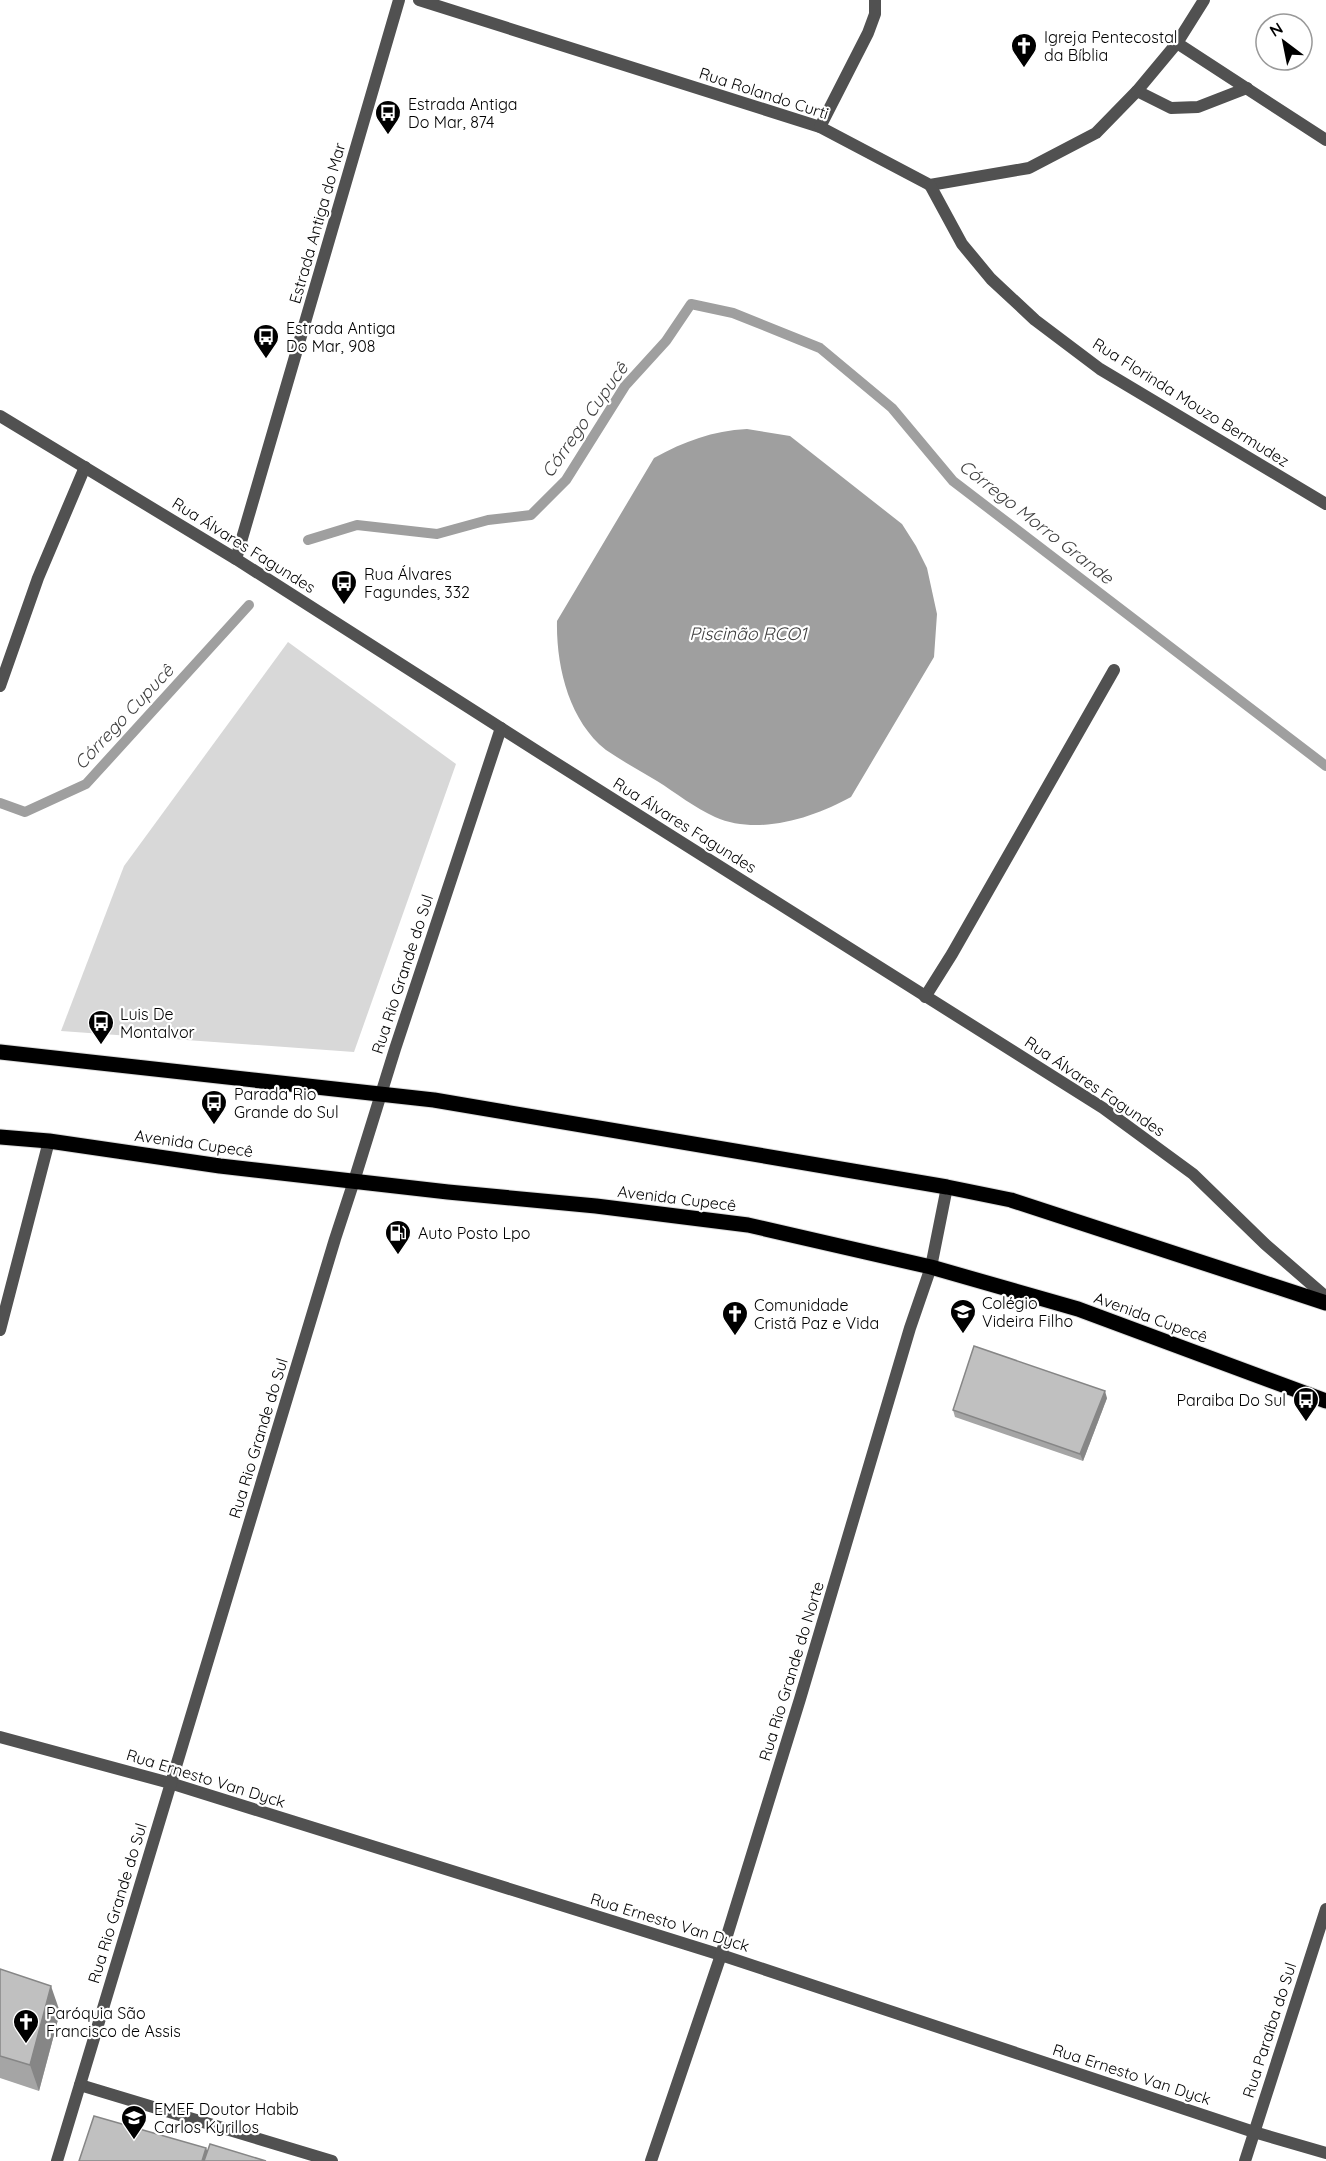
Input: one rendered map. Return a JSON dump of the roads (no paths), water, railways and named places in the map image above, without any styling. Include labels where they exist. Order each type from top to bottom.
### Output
[{"type":"main road","points":[[0,1052],[434,1100],[947,1186],[1011,1200],[1326,1303]]},
{"type":"main road","name":"Avenida Cupecê","points":[[0,1137],[49,1141],[220,1166],[596,1206],[748,1225],[931,1267],[1078,1308],[1326,1401]]},
{"type":"street","name":"Estrada Antiga do Mar","points":[[236,558],[399,0]]},
{"type":"street","name":"Rua Rolando Curti","points":[[419,0],[820,127],[930,185]]},
{"type":"street","points":[[820,127],[868,33],[875,14],[875,0]]},
{"type":"street","points":[[930,185],[1029,168],[1096,133],[1137,91],[1177,43],[1204,0]]},
{"type":"street","points":[[1177,43],[1326,140]]},
{"type":"street","points":[[1137,91],[1171,108],[1198,106],[1247,88]]},
{"type":"street","name":"Rua Florinda Mouzo Bermudez","points":[[930,185],[962,244],[991,279],[1035,320],[1100,369],[1326,504]]},
{"type":"street","name":"Rua Álvares Fagundes","points":[[0,416],[236,558],[1103,1108],[1193,1174],[1266,1244],[1326,1297]]},
{"type":"street","points":[[0,686],[38,578],[85,467]]},
{"type":"street","points":[[925,997],[952,954],[1114,669]]},
{"type":"street","name":"Rua Rio Grande do Sul","points":[[57,2161],[334,1239],[501,728]]},
{"type":"street","points":[[0,1330],[49,1141]]},
{"type":"street","name":"Rua Rio Grande do Norte","points":[[651,2161],[721,1955],[800,1699],[910,1328],[931,1267],[947,1186]]},
{"type":"street","name":"Rua Ernesto Van Dyck","points":[[0,1737],[170,1783],[721,1955],[1254,2132],[1326,2153]]},
{"type":"street","name":"Rua Paraíba do Sul","points":[[1245,2161],[1326,1909]]},
{"type":"street","points":[[80,2085],[332,2161]]},
{"type":"water","name":"Piscinão RCO1","points":[[747,429],[790,436],[902,524],[927,568],[937,614],[934,657],[851,797],[803,818],[767,825],[749,825],[715,817],[606,750],[583,724],[567,692],[557,638],[557,621],[654,458],[699,438]]},
{"type":"waterway","name":"Córrego Morro Grande","points":[[308,540],[357,525],[437,534],[488,520],[531,515],[566,480],[625,386],[666,341],[691,304],[733,313],[820,348],[892,408],[953,481],[1326,766]]},
{"type":"waterway","name":"Córrego Cupucê","points":[[0,803],[25,812],[86,784],[249,605]]},
{"type":"place","name":"Igreja Pentecostal da Bíblia","points":[[1024,69]]},
{"type":"place","name":"Estrada Antiga Do Mar, 874","points":[[388,136]]},
{"type":"place","name":"Estrada Antiga Do Mar, 908","points":[[266,360]]},
{"type":"place","name":"Rua Álvares Fagundes, 332","points":[[344,606]]},
{"type":"place","name":"Luis De Montalvor","points":[[101,1046]]},
{"type":"place","name":"Parada Rio Grande do Sul","points":[[214,1126]]},
{"type":"place","name":"Auto Posto Lpo","points":[[398,1256]]},
{"type":"place","name":"Colégio Videira Filho","points":[[963,1335]]},
{"type":"place","name":"Comunidade Cristã Paz e Vida","points":[[735,1337]]},
{"type":"place","name":"Paraiba Do Sul","points":[[1306,1423]]},
{"type":"place","name":"Paróquia São Francisco de Assis","points":[[26,2045]]},
{"type":"place","name":"EMEF Doutor Habib Carlos Kyrillos","points":[[134,2141]]}]
